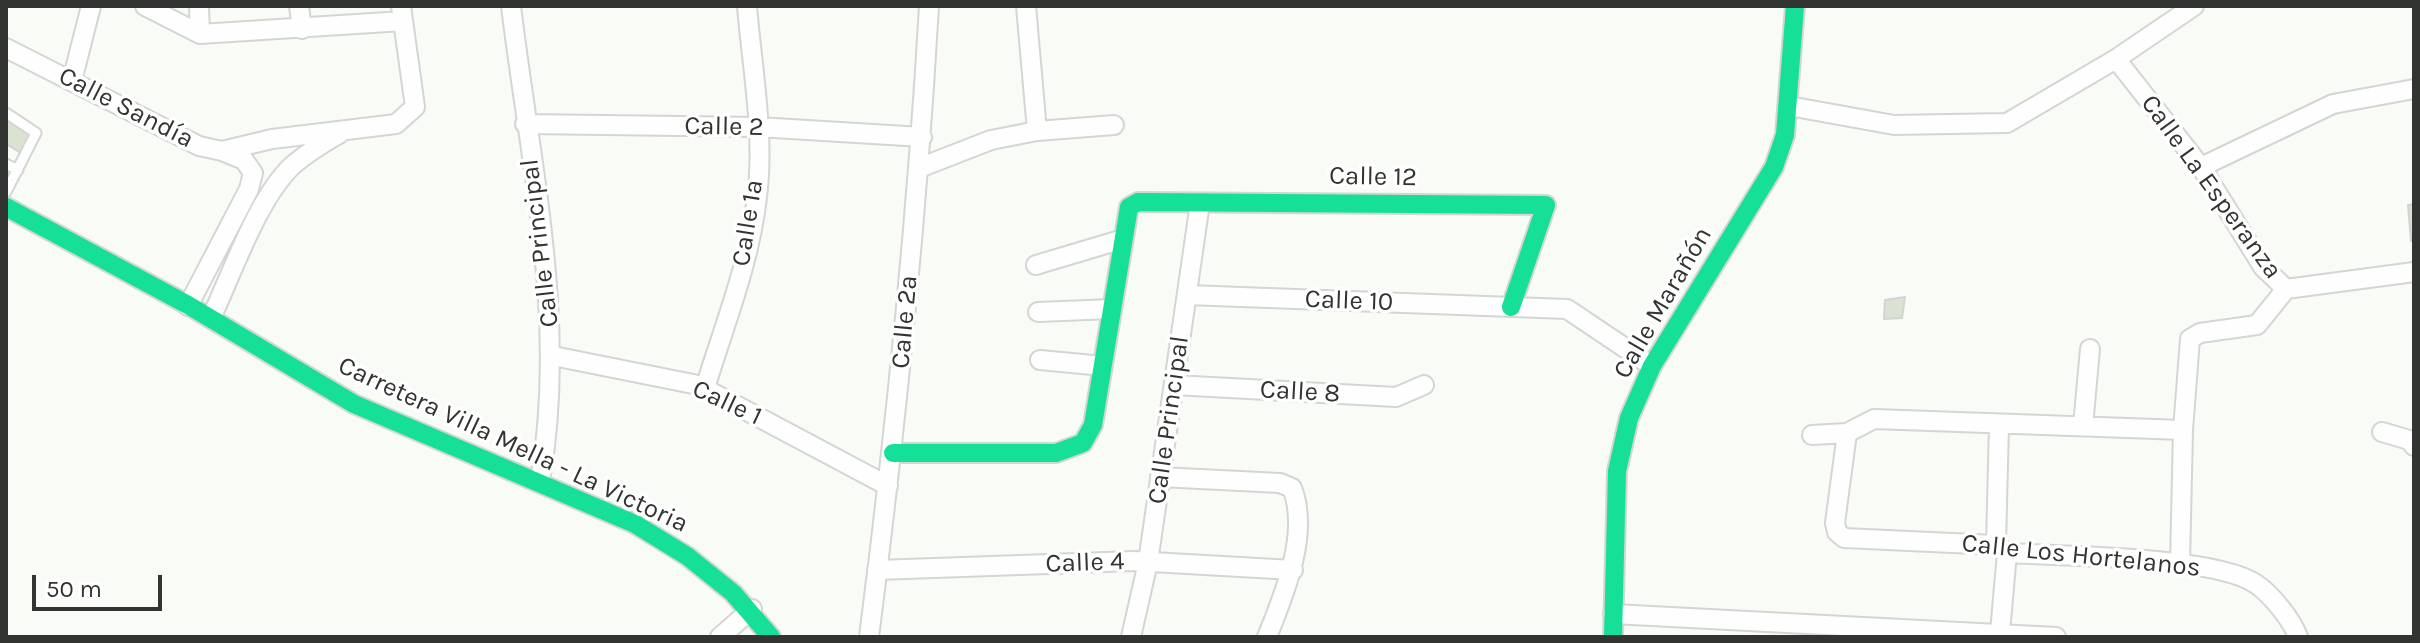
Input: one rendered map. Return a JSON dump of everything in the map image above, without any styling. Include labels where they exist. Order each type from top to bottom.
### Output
[{"type":"street","points":[[72,81],[91,6]]},
{"type":"street","points":[[145,6],[200,34],[302,29],[402,14]]},
{"type":"street","points":[[199,6],[200,34]]},
{"type":"street","points":[[299,6],[302,29]]},
{"type":"street","name":"Calle Principal","points":[[511,6],[547,272],[553,356],[549,429],[540,481]]},
{"type":"street","name":"Calle 1a","points":[[705,388],[741,272],[758,197],[758,127],[747,6]]},
{"type":"street","name":"Calle 2a","points":[[869,637],[893,453],[922,137],[929,6]]},
{"type":"street","points":[[1026,6],[1037,131]]},
{"type":"street","name":"Calle Marañón","points":[[1613,637],[1617,471],[1629,418],[1652,366],[1774,167],[1785,135],[1789,106],[1795,6]]},
{"type":"street","points":[[1789,106],[1894,125],[2007,123],[2116,59],[2194,6]]},
{"type":"street","name":"Calle Sandía","points":[[6,48],[199,146],[222,151],[272,139],[396,124],[415,107],[402,14]]},
{"type":"street","name":"Calle La Esperanza","points":[[2116,59],[2201,167],[2263,267],[2286,289],[2414,272]]},
{"type":"street","points":[[2201,167],[2333,104],[2414,89]]},
{"type":"street","name":"Calle 2","points":[[525,124],[758,127],[922,137]]},
{"type":"street","points":[[919,168],[991,140],[1037,131],[1114,125]]},
{"type":"street","points":[[211,318],[263,205],[280,179],[312,150],[345,130]]},
{"type":"street","points":[[188,306],[249,189],[253,173],[244,160],[222,151]]},
{"type":"street","name":"Calle 12","points":[[1123,239],[1129,207],[1138,202],[1546,205],[1511,307]]},
{"type":"street","name":"Calle Principal","points":[[1131,637],[1148,562],[1200,203]]},
{"type":"street","name":"Carretera Villa Mella - La Victoria","points":[[6,207],[211,318],[353,404],[540,481],[683,552],[752,609],[771,637]]},
{"type":"street","points":[[893,453],[1056,453],[1083,443],[1093,425],[1123,239],[1036,265]]},
{"type":"street","points":[[2180,564],[2183,430],[2190,339],[2200,333],[2257,325],[2286,289]]},
{"type":"street","name":"Calle 10","points":[[1187,295],[1567,309],[1652,366]]},
{"type":"street","points":[[1038,312],[1112,309]]},
{"type":"street","points":[[2083,426],[2090,349]]},
{"type":"street","name":"Calle 1","points":[[553,356],[705,388],[888,486]]},
{"type":"street","points":[[1040,360],[1103,366]]},
{"type":"street","name":"Calle 8","points":[[1174,385],[1396,397],[1424,385]]},
{"type":"street","points":[[1812,435],[1847,433],[1874,419],[2183,430]]},
{"type":"street","points":[[1999,424],[2000,632]]},
{"type":"street","points":[[2382,432],[2409,440],[2414,446]]},
{"type":"street","name":"Calle Los Hortelanos","points":[[1847,433],[1837,532],[1844,538],[2204,566],[2256,584],[2294,627],[2298,637]]},
{"type":"street","points":[[1160,477],[1280,483],[1292,488],[1297,500],[1293,570],[1267,637]]},
{"type":"street","name":"Calle 4","points":[[877,570],[1148,562],[1293,570]]},
{"type":"street","points":[[720,637],[752,609]]},
{"type":"street","points":[[1613,614],[2056,637]]},
{"type":"lane","points":[[6,113],[36,133],[6,192]]},
{"type":"lane","points":[[6,164],[18,170]]},
{"type":"building","points":[[6,118],[32,132],[21,153],[6,144]]},
{"type":"building","points":[[2414,204],[2414,241],[2411,241],[2408,205]]},
{"type":"building","points":[[1905,297],[1902,318],[1884,319],[1885,300]]},
{"type":"traffic: fast","points":[[1613,637],[1617,471],[1629,418],[1652,366],[1774,167],[1785,135],[1795,6]]},
{"type":"traffic: fast","points":[[893,453],[1056,453],[1083,443],[1093,425],[1129,207],[1138,202],[1546,205],[1511,307]]},
{"type":"traffic: fast","points":[[6,207],[188,305],[354,404],[635,524],[687,556],[733,593],[771,637]]}]
